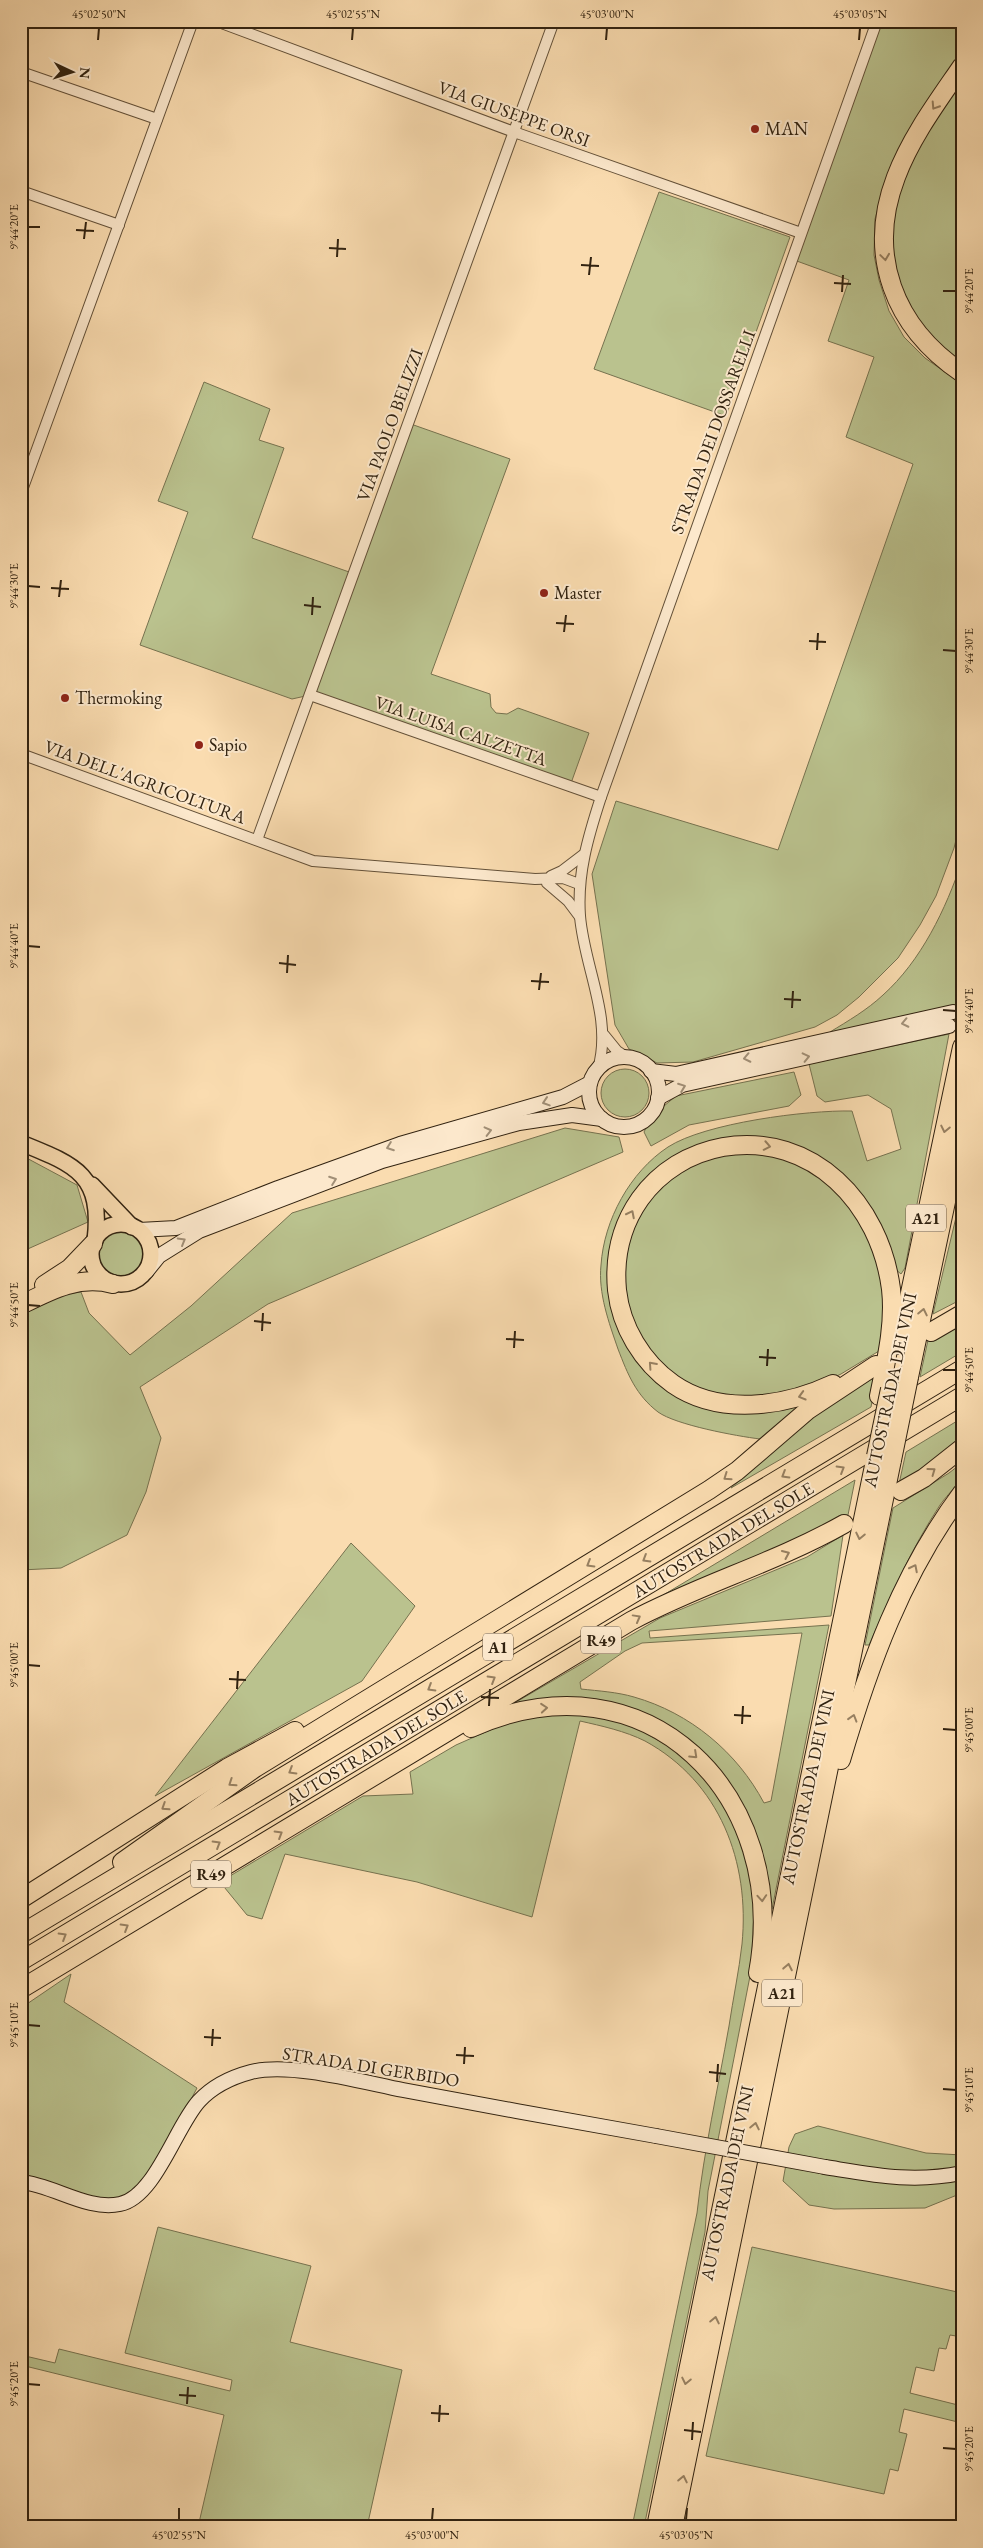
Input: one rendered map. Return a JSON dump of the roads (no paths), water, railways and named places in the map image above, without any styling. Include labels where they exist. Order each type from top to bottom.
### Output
[{"type":"highway","points":[[962,66],[921,128],[897,175],[886,213],[883,234],[889,278],[904,314],[925,343],[962,373]]},
{"type":"highway","name":"AUTOSTRADA DEI VINI","points":[[885,1393],[962,1047]]},
{"type":"highway","name":"AUTOSTRADA DEI VINI","points":[[656,2527],[743,2106],[880,1463],[909,1377],[962,1126]]},
{"type":"highway","points":[[28,1930],[231,1784],[709,1490],[737,1471],[808,1410],[876,1362],[823,1388],[773,1402],[749,1404],[718,1403],[702,1399],[679,1388],[665,1378],[647,1360],[628,1330],[620,1311],[616,1259],[626,1224],[634,1208],[658,1178],[684,1161],[709,1150],[742,1144],[759,1145],[794,1154],[826,1171],[854,1198],[866,1214],[884,1254],[888,1271],[892,1327],[880,1463]]},
{"type":"highway","points":[[21,1296],[61,1275],[94,1243]]},
{"type":"highway","points":[[21,1305],[70,1284],[92,1281],[114,1284]]},
{"type":"highway","points":[[931,1332],[962,1314]]},
{"type":"highway","name":"AUTOSTRADA DEL SOLE","points":[[28,1930],[962,1369]]},
{"type":"highway","name":"AUTOSTRADA DEL SOLE","points":[[21,1961],[962,1396]]},
{"type":"highway","points":[[901,1492],[962,1448]]},
{"type":"highway","name":"AUTOSTRADA DEI VINI","points":[[673,2527],[798,1917],[880,1463]]},
{"type":"highway","points":[[798,1917],[830,1810],[839,1765],[877,1646],[923,1550],[962,1493]]},
{"type":"highway","name":"R49","points":[[21,1989],[639,1617],[683,1595],[785,1555],[844,1524]]},
{"type":"highway","points":[[21,1899],[227,1768],[467,1638]]},
{"type":"highway","points":[[371,1780],[475,1726],[500,1717],[540,1708],[583,1707],[623,1714],[660,1730],[692,1752],[719,1782],[744,1822],[760,1876],[763,1898],[762,1946],[749,2019],[743,2106]]},
{"type":"highway","points":[[21,1994],[53,1970]]},
{"type":"main road","points":[[651,1071],[676,1074],[951,1019],[682,1085],[658,1098]]},
{"type":"main road","points":[[626,1057],[636,1059],[651,1071],[658,1088],[658,1098],[653,1111],[638,1124],[622,1127],[611,1125],[602,1119],[590,1102],[590,1083],[598,1068],[616,1058],[626,1057]]},
{"type":"main road","points":[[94,1243],[103,1231],[114,1226],[135,1229],[176,1228],[400,1144],[571,1094],[590,1083]]},
{"type":"main road","points":[[86,1178],[98,1212],[93,1264],[105,1279],[114,1284],[126,1284],[137,1280],[159,1256],[199,1232],[382,1161],[519,1124],[572,1115],[602,1119]]},
{"type":"main road","points":[[21,1143],[62,1160],[86,1178],[135,1229],[144,1235],[151,1249],[150,1261],[146,1272]]},
{"type":"main road","name":"STRADA DI GERBIDO","points":[[21,2182],[102,2205],[121,2204],[134,2198],[147,2184],[198,2102],[226,2081],[248,2072],[273,2069],[333,2077],[825,2167],[896,2178],[932,2179],[962,2173]]},
{"type":"street","points":[[21,493],[193,21]]},
{"type":"street","name":"VIA GIUSEPPE ORSI","points":[[216,21],[514,132],[801,233]]},
{"type":"street","name":"VIA PAOLO BELIZZI","points":[[257,840],[554,21]]},
{"type":"street","name":"STRADA DEI DOSSARELLI","points":[[604,1035],[580,917],[579,884],[583,855],[601,797],[877,21]]},
{"type":"street","points":[[21,72],[157,119]]},
{"type":"street","points":[[21,191],[119,225]]},
{"type":"street","name":"VIA LUISA CALZETTA","points":[[310,695],[601,797]]},
{"type":"street","name":"VIA DELL'AGRICOLTURA","points":[[21,754],[257,840]]},
{"type":"street","points":[[257,840],[314,861],[547,880],[562,886],[579,884]]},
{"type":"street","points":[[547,880],[583,855]]},
{"type":"street","name":"STRADA DEI DOSSARELLI","points":[[547,880],[568,901],[580,917]]},
{"type":"street","points":[[604,1035],[617,1051],[626,1057]]},
{"type":"street","points":[[598,1068],[604,1035]]},
{"type":"tunnel","points":[[949,1026],[962,1024]]},
{"type":"place","name":"MAN","points":[[755,129]]},
{"type":"place","name":"Master","points":[[544,593]]},
{"type":"place","name":"Thermoking","points":[[65,698]]},
{"type":"place","name":"Sapio","points":[[199,745]]}]
